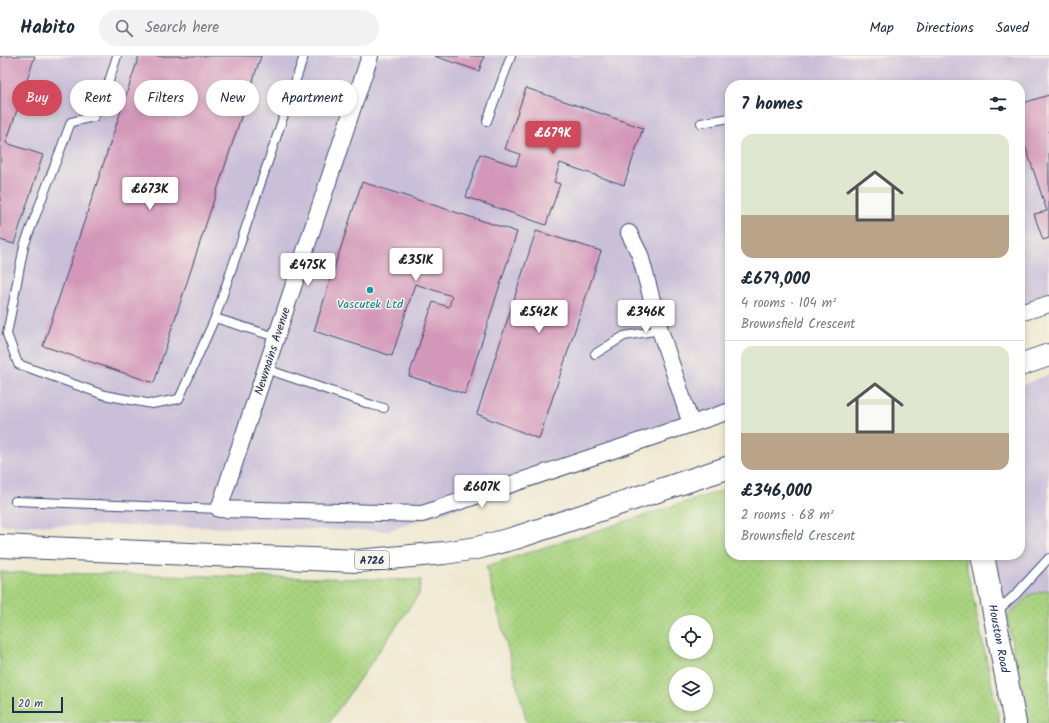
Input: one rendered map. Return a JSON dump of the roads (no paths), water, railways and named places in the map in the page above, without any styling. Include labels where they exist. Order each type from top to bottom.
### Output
[{"type":"main road","points":[[1025,363],[1049,354]]},
{"type":"main road","name":"A726","points":[[0,546],[358,561],[444,553],[477,548],[515,538],[725,469]]},
{"type":"main road","name":"Houston Road","points":[[984,560],[1015,723]]},
{"type":"street","name":"Newmains Avenue","points":[[219,509],[370,56]]},
{"type":"street","points":[[629,233],[640,255],[660,330],[691,424]]},
{"type":"street","points":[[1025,311],[1049,304]]},
{"type":"street","points":[[219,509],[422,514],[725,412]]},
{"type":"lane","points":[[117,56],[102,102],[94,117],[71,122],[24,246],[7,334],[18,364],[104,394],[152,404],[179,399],[215,318],[304,56]]},
{"type":"lane","points":[[487,121],[511,56]]},
{"type":"lane","points":[[701,123],[725,119]]},
{"type":"lane","points":[[215,318],[276,337]]},
{"type":"lane","points":[[595,354],[624,336],[660,330]]},
{"type":"lane","points":[[266,369],[384,408]]},
{"type":"lane","points":[[15,501],[219,509]]},
{"type":"lane","points":[[994,614],[1016,594],[1049,558]]},
{"type":"place","name":"Vascutek Ltd","points":[[370,290]]}]
